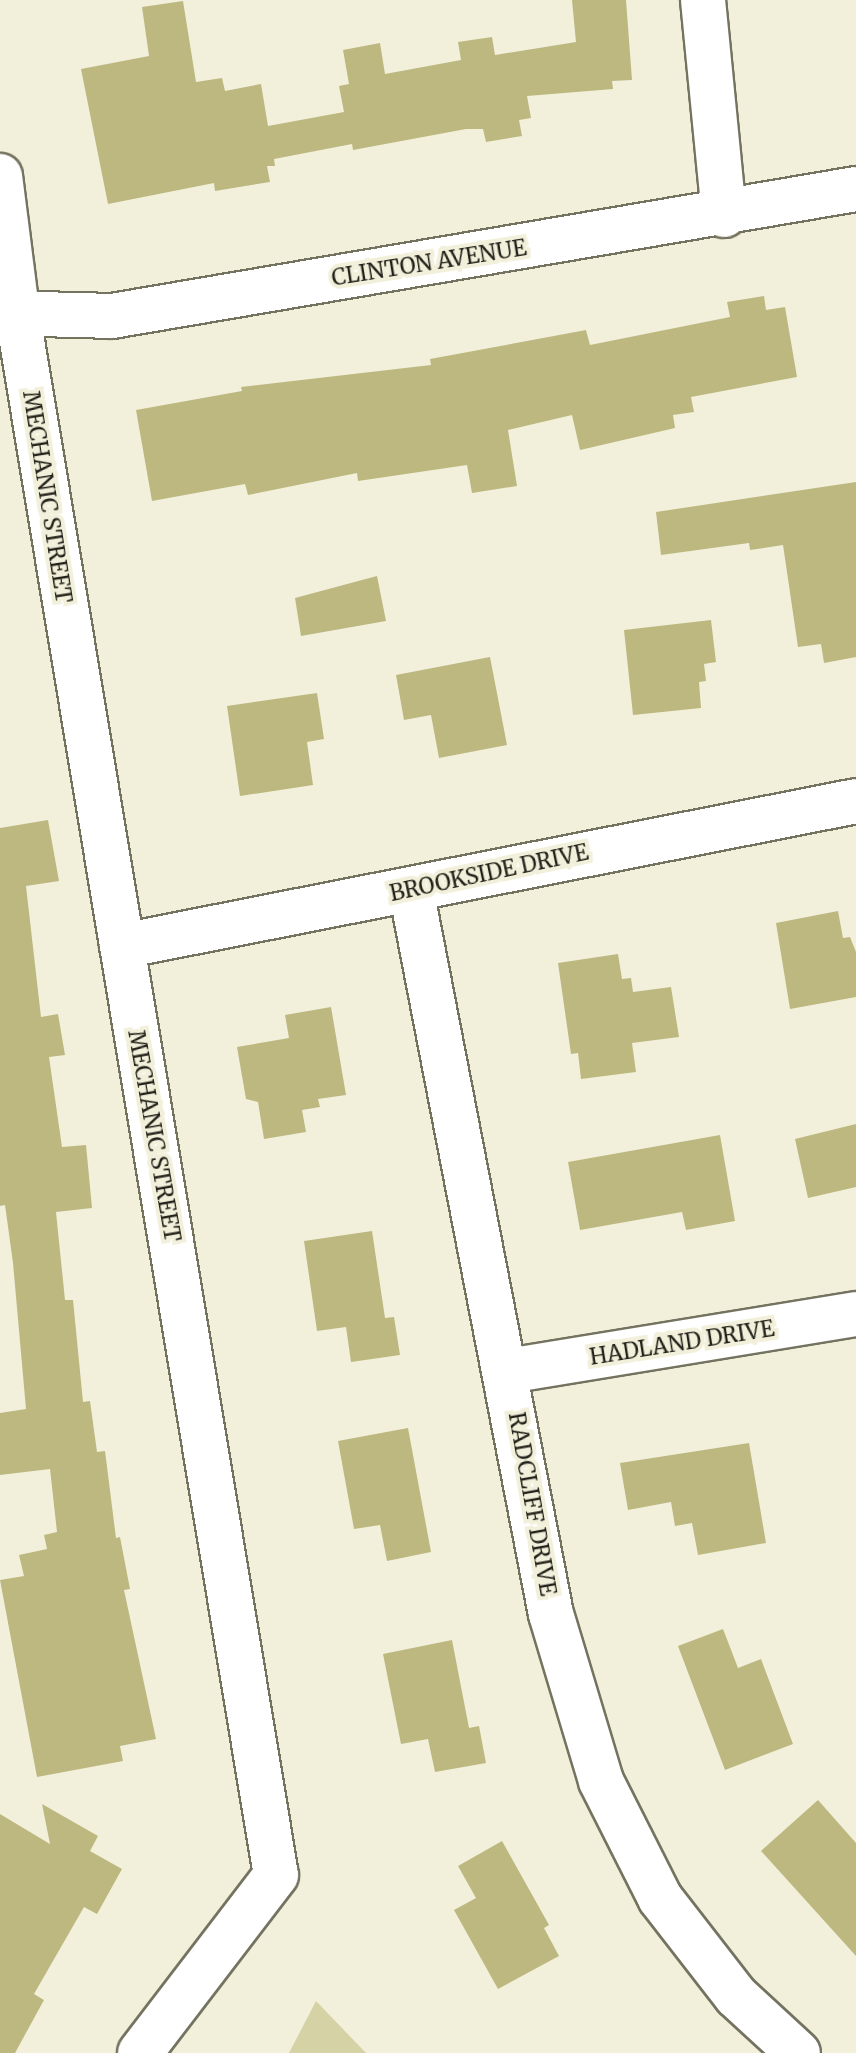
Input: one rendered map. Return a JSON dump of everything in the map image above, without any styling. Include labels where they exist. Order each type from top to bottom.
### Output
[{"type":"street","points":[[703,0],[724,215]]},
{"type":"street","name":"MECHANIC STREET","points":[[0,176],[8,312],[122,946],[276,1875],[140,2053]]},
{"type":"street","name":"CLINTON AVENUE","points":[[8,312],[112,316],[724,215],[856,189]]},
{"type":"street","name":"BROOKSIDE DRIVE","points":[[122,946],[856,801]]},
{"type":"street","name":"RADCLIFF DRIVE","points":[[411,890],[508,1371],[551,1614],[601,1781],[660,1898],[736,1996],[798,2053]]},
{"type":"street","name":"HADLAND DRIVE","points":[[508,1371],[856,1314]]},
{"type":"shaded area","points":[[316,2001],[366,2053],[289,2053]]},
{"type":"building","points":[[572,0],[626,0],[632,80],[612,81],[613,89],[527,96],[531,118],[519,120],[522,136],[486,142],[483,129],[466,129],[353,150],[352,144],[274,159],[275,166],[267,166],[270,182],[215,191],[214,183],[108,204],[81,69],[149,56],[142,7],[183,1],[196,82],[222,78],[225,91],[261,84],[268,126],[344,112],[339,86],[349,84],[343,50],[380,43],[385,74],[461,60],[458,42],[492,37],[495,55],[576,42]]},
{"type":"building","points":[[764,296],[766,310],[785,307],[797,377],[691,397],[694,412],[673,415],[675,428],[580,450],[572,415],[508,430],[517,486],[472,493],[467,465],[358,481],[357,473],[248,495],[245,484],[152,501],[136,410],[242,391],[241,387],[431,365],[430,359],[586,330],[590,345],[730,317],[727,302]]},
{"type":"building","points":[[856,482],[856,657],[824,663],[821,644],[798,647],[783,545],[750,550],[749,543],[661,555],[656,512]]},
{"type":"building","points":[[377,576],[386,621],[301,636],[295,598]]},
{"type":"building","points":[[711,620],[716,662],[704,664],[706,681],[699,682],[701,708],[633,715],[624,630]]},
{"type":"building","points":[[490,657],[507,745],[439,758],[431,715],[404,720],[396,675]]},
{"type":"building","points":[[317,693],[324,739],[307,742],[313,785],[240,796],[227,706]]},
{"type":"building","points":[[48,820],[59,881],[26,886],[41,1017],[58,1014],[65,1055],[49,1057],[62,1147],[86,1145],[92,1208],[56,1212],[65,1300],[73,1300],[83,1402],[90,1401],[97,1452],[105,1451],[116,1538],[120,1537],[130,1589],[124,1590],[156,1739],[120,1746],[123,1761],[37,1777],[0,1580],[24,1576],[19,1555],[47,1549],[44,1535],[57,1532],[50,1469],[0,1475],[0,1413],[26,1409],[13,1263],[5,1205],[0,1206],[0,828]]},
{"type":"building","points":[[838,911],[843,938],[850,937],[856,952],[856,997],[790,1009],[776,923]]},
{"type":"building","points":[[618,954],[622,979],[631,978],[633,992],[671,987],[679,1037],[632,1043],[636,1072],[581,1079],[578,1053],[571,1054],[558,963]]},
{"type":"building","points":[[331,1007],[346,1095],[318,1099],[320,1107],[302,1110],[306,1132],[264,1139],[258,1102],[246,1099],[237,1047],[289,1038],[285,1015]]},
{"type":"building","points":[[856,1124],[856,1187],[808,1198],[795,1139]]},
{"type":"building","points":[[720,1135],[735,1221],[686,1230],[682,1212],[580,1230],[568,1162]]},
{"type":"building","points":[[372,1231],[385,1318],[394,1317],[400,1355],[351,1362],[346,1327],[317,1331],[304,1241]]},
{"type":"building","points":[[408,1428],[431,1552],[387,1561],[380,1525],[354,1529],[338,1441]]},
{"type":"building","points":[[749,1443],[766,1543],[698,1555],[692,1523],[675,1526],[671,1502],[628,1510],[620,1463]]},
{"type":"building","points":[[723,1629],[738,1668],[761,1659],[793,1744],[725,1770],[678,1646]]},
{"type":"building","points":[[452,1640],[469,1728],[479,1726],[486,1763],[435,1772],[428,1739],[401,1744],[383,1654]]},
{"type":"building","points":[[818,1800],[856,1843],[856,1956],[761,1851]]},
{"type":"building","points":[[42,1804],[98,1836],[90,1851],[122,1869],[97,1914],[84,1907],[34,1994],[44,2000],[15,2053],[0,2053],[0,1814],[50,1844]]},
{"type":"building","points":[[502,1841],[549,1925],[544,1928],[559,1956],[498,1989],[454,1910],[476,1898],[458,1866]]}]
